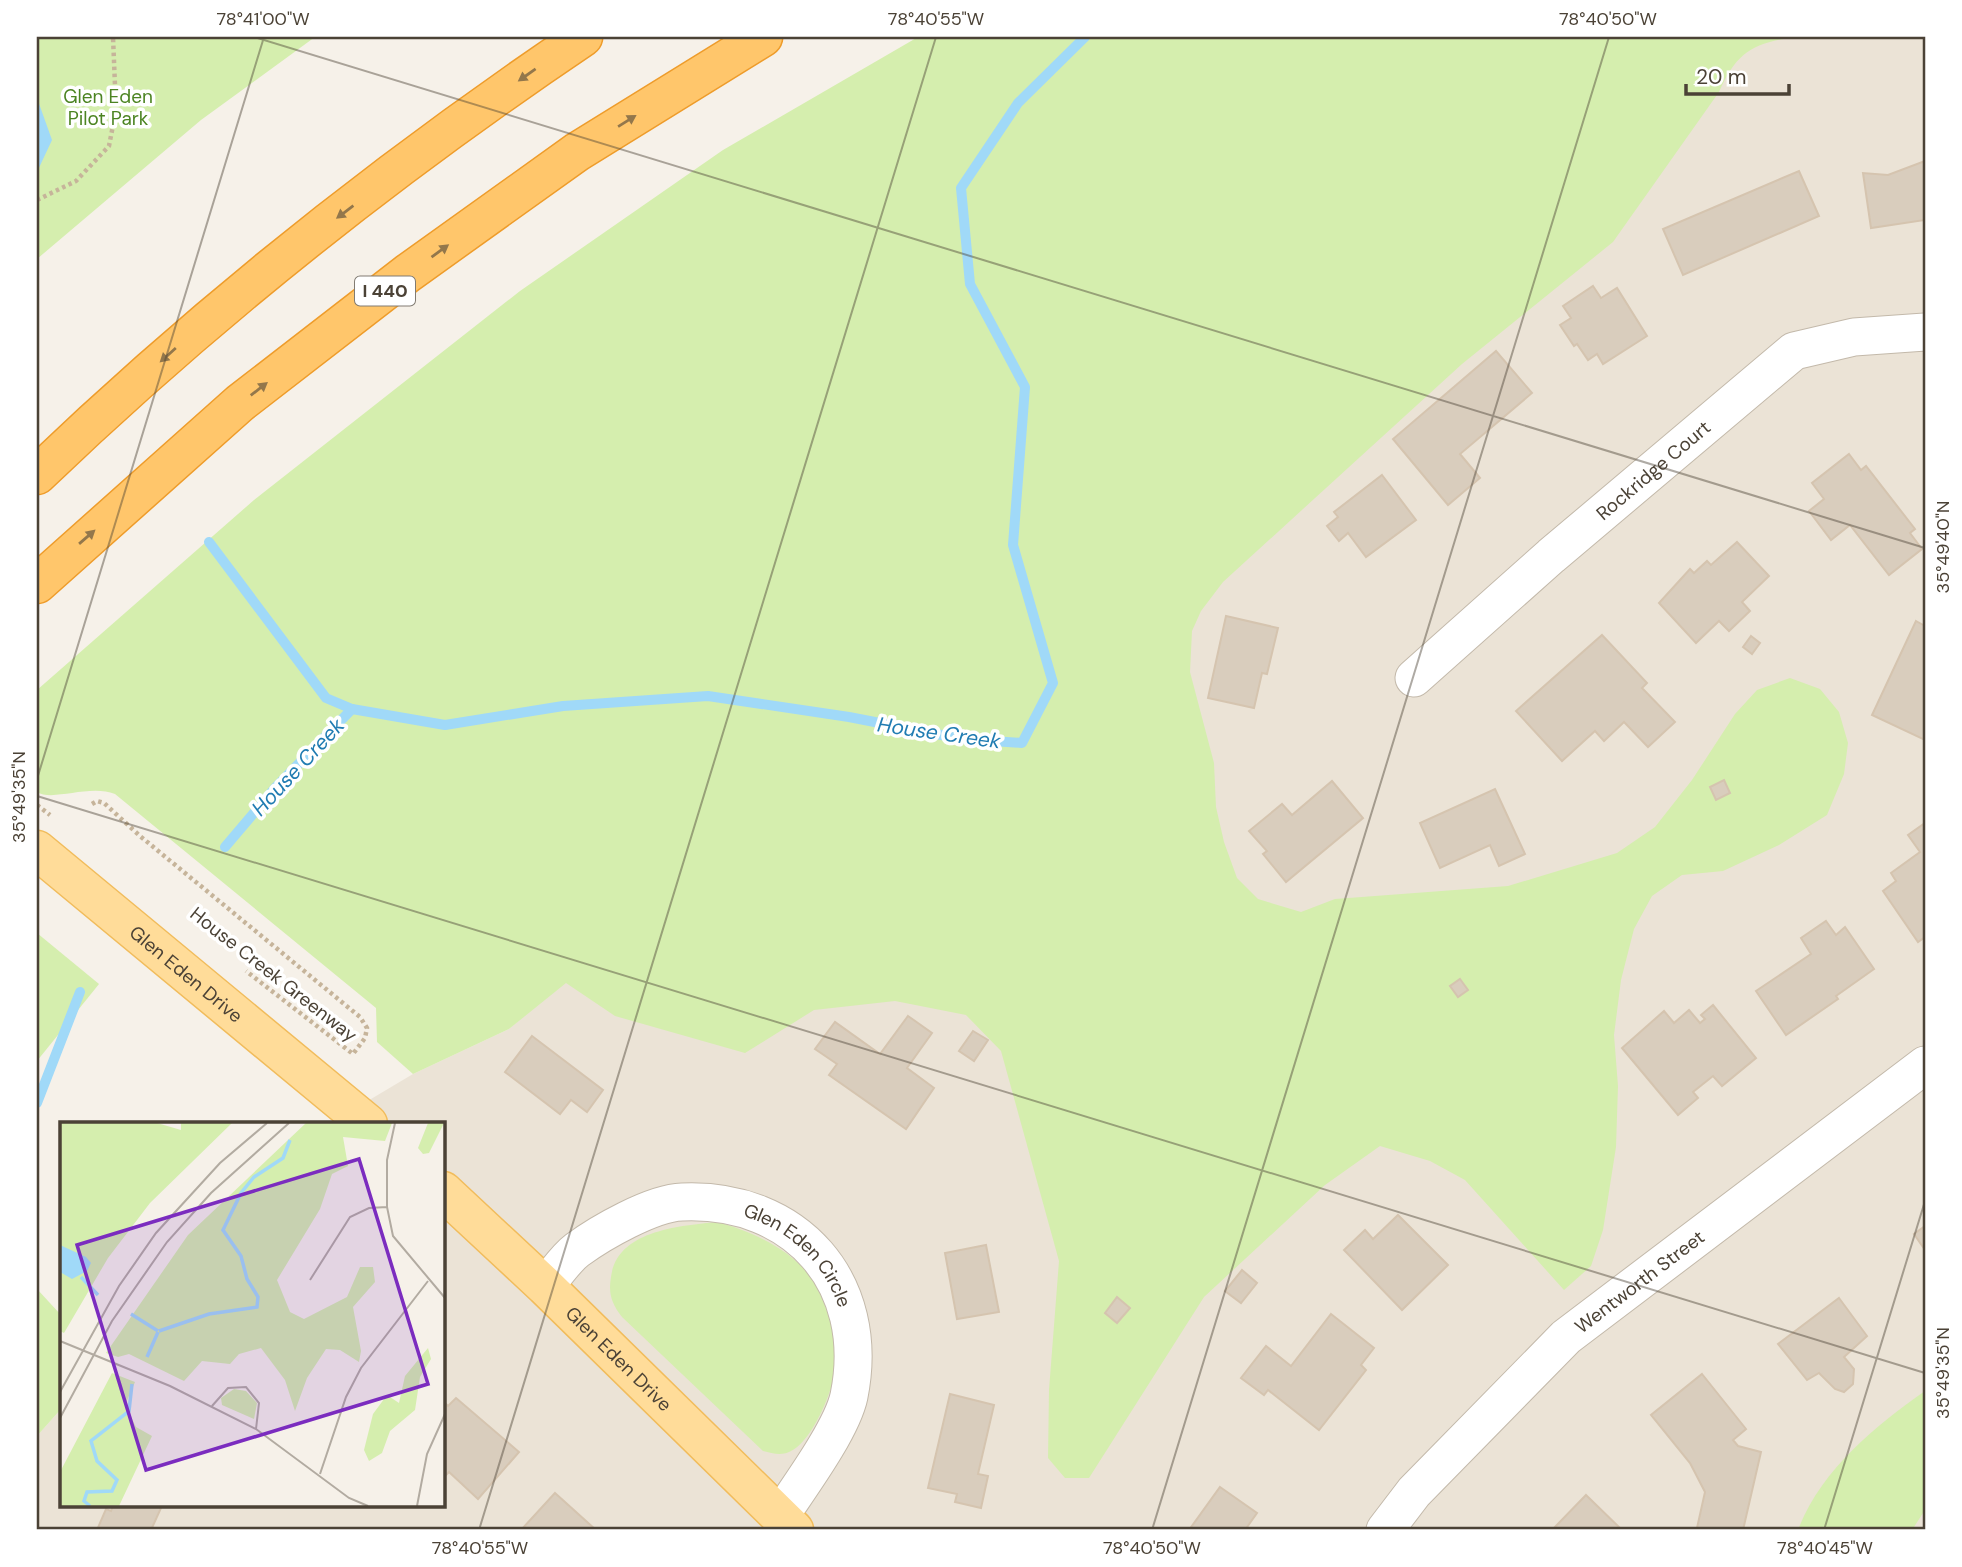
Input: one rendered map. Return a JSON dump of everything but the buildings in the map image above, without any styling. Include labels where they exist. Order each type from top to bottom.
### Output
[{"type":"highway","points":[[37,475],[184,341],[290,254],[522,78],[583,37]]},
{"type":"highway","name":"I 440","points":[[37,584],[240,403],[408,273],[577,152],[763,37]]},
{"type":"main road","name":"Glen Eden Drive","points":[[48,836],[366,1122]]},
{"type":"main road","name":"Glen Eden Drive","points":[[444,1192],[545,1286],[787,1523]]},
{"type":"street","name":"Rockridge Court","points":[[1414,678],[1551,556],[1794,351],[1854,337],[1925,332]]},
{"type":"street","name":"Wentworth Street","points":[[1385,1530],[1414,1492],[1566,1337],[1925,1065]]},
{"type":"street","name":"Glen Eden Circle","points":[[545,1286],[572,1255],[585,1245],[625,1220],[679,1202],[743,1207],[800,1236],[835,1277],[850,1323],[853,1360],[849,1399],[787,1523]]},
{"type":"path","points":[[37,200],[76,181],[109,146],[116,110],[113,37]]},
{"type":"path","name":"House Creek Greenway","points":[[92,804],[97,801],[104,803],[140,836],[360,1017],[367,1028],[365,1038],[354,1055],[241,967]]},
{"type":"path","points":[[37,805],[48,836]]},
{"type":"shaded area","points":[[1665,37],[1925,37],[1925,1530],[37,1530],[37,1436],[60,1410],[60,1508],[444,1508],[444,1122],[332,1122],[413,1074],[509,1029]]},
{"type":"green space","name":"Glen Eden Pilot Park","points":[[37,37],[315,37],[201,120],[37,259]]},
{"type":"green space","points":[[918,37],[1794,37],[1757,47],[1732,68],[1719,92],[1613,242],[1462,364],[1223,582],[1201,611],[1192,631],[1190,672],[1214,763],[1216,807],[1224,842],[1237,878],[1258,899],[1301,912],[1335,899],[1508,886],[1617,853],[1655,827],[1692,780],[1735,714],[1757,690],[1790,678],[1820,689],[1839,712],[1848,743],[1844,774],[1827,815],[1779,845],[1723,871],[1682,875],[1652,896],[1634,929],[1621,980],[1614,1035],[1618,1086],[1616,1147],[1603,1230],[1591,1266],[1564,1290],[1465,1180],[1430,1161],[1380,1146],[1325,1185],[1204,1297],[1089,1478],[1065,1478],[1048,1458],[1049,1390],[1059,1261],[1001,1051],[966,1015],[895,1001],[814,1010],[745,1053],[615,1016],[566,983],[509,1029],[413,1074],[377,1042],[376,1008],[115,794],[94,791],[44,795],[37,792],[37,690],[254,500],[520,291],[723,150]]},
{"type":"green space","points":[[37,933],[99,984],[37,1061]]},
{"type":"green space","points":[[717,1222],[756,1236],[794,1259],[812,1279],[829,1318],[837,1360],[828,1397],[806,1437],[786,1453],[763,1451],[622,1317],[612,1298],[610,1283],[616,1261],[625,1249],[637,1240],[669,1229]]},
{"type":"green space","points":[[37,1289],[60,1314],[60,1410],[37,1436]]},
{"type":"green space","points":[[1925,1391],[1925,1510],[1912,1530],[1798,1530],[1820,1488],[1835,1469],[1887,1419]]},
{"type":"water","points":[[37,98],[52,140],[37,172]]},
{"type":"waterway","name":"House Creek","points":[[209,542],[326,698],[352,709],[445,725],[563,706],[708,696],[849,717],[962,739],[1022,743],[1053,683],[1013,545],[1025,387],[970,284],[961,188],[1018,103],[1085,37]]},
{"type":"waterway","name":"House Creek","points":[[225,847],[275,788],[352,709]]},
{"type":"waterway","name":"House Creek","points":[[37,1103],[80,992]]}]
